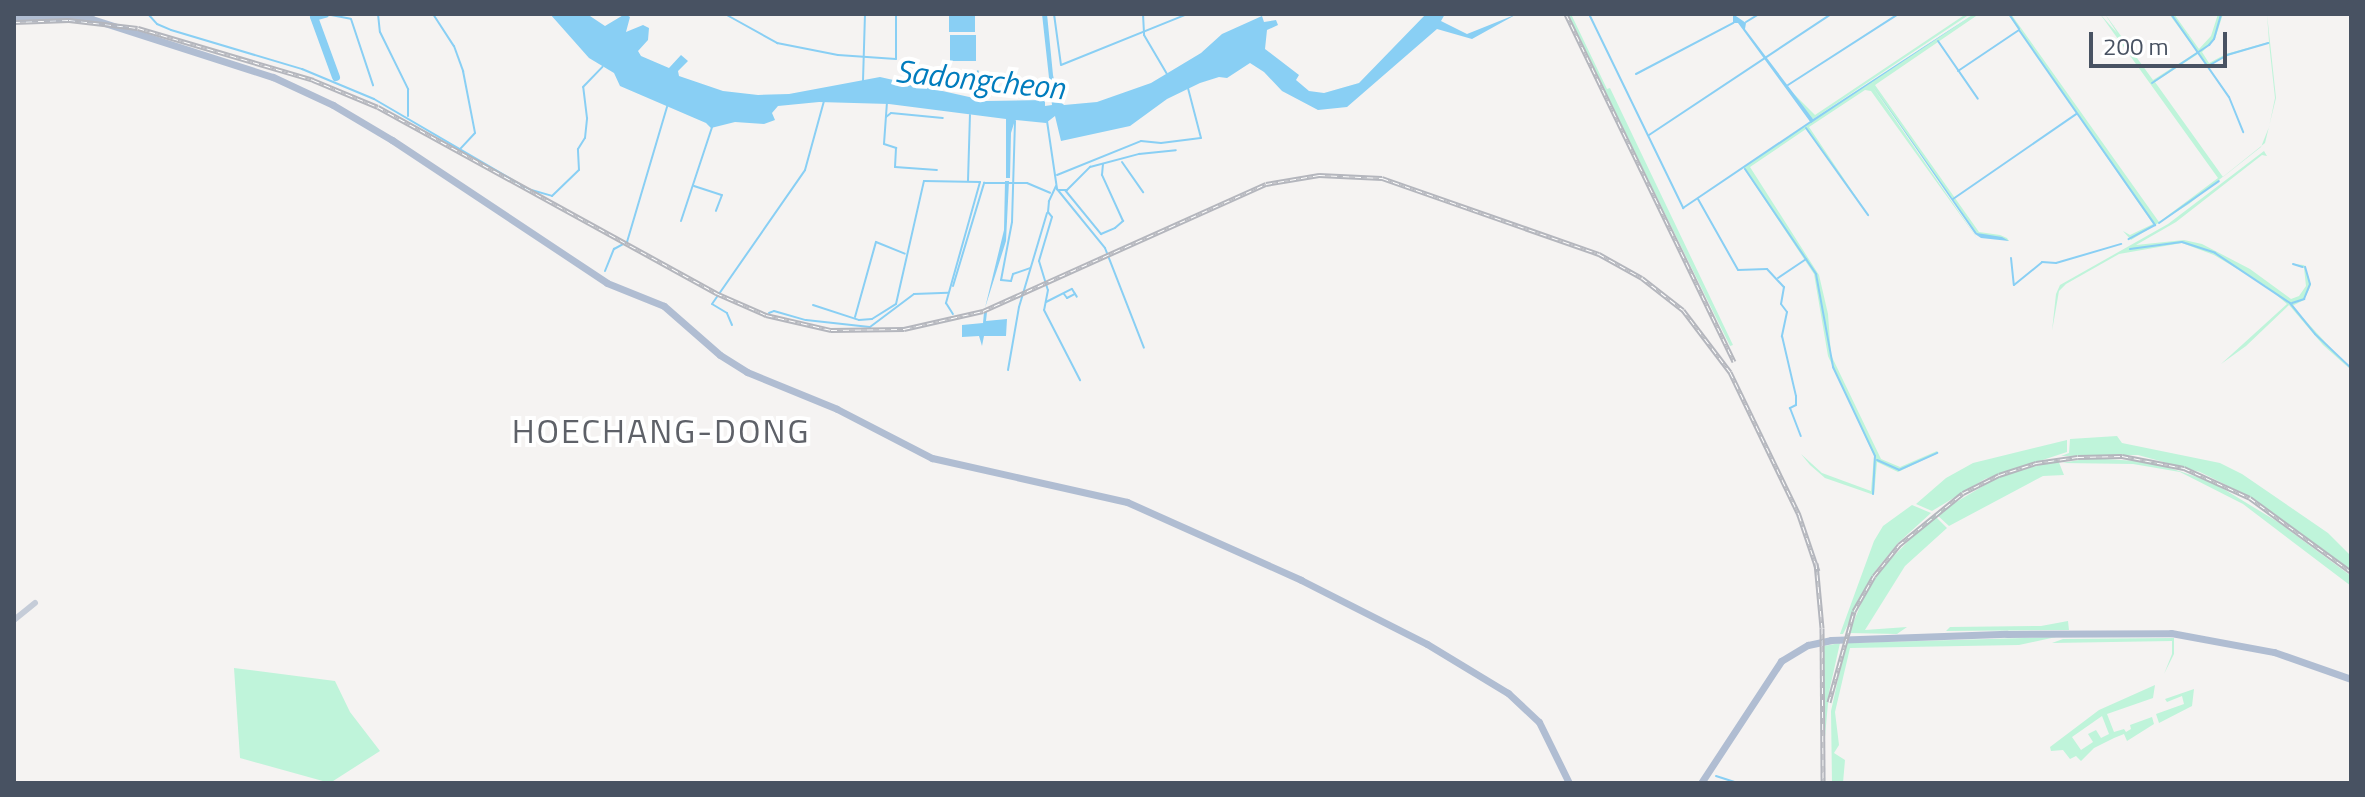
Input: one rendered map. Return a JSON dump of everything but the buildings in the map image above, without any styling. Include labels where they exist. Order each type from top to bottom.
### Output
[{"type":"main road","points":[[14,18],[92,19],[283,81],[392,140],[607,283],[664,306],[720,355],[747,372],[837,409],[932,458],[1127,502],[1301,580],[1427,644],[1508,693],[1539,722],[1569,783]]},
{"type":"main road","points":[[1701,783],[1773,670],[1788,656],[1825,642],[1853,638],[2171,633],[2274,652],[2351,679]]},
{"type":"street","points":[[14,620],[35,603]]},
{"type":"green space","points":[[1567,14],[1571,14],[1607,89],[1610,88],[1733,345],[1730,346]]},
{"type":"green space","points":[[1970,14],[1813,119],[1787,87],[1815,115]]},
{"type":"green space","points":[[1974,14],[1979,14],[1875,85],[1979,232],[2000,235],[2009,241],[1977,233],[1872,86],[1979,241],[1871,91],[1865,90],[1809,127],[1869,216],[1806,129],[1750,167],[1819,275],[1828,314],[1831,355],[1881,459],[1900,467],[1938,453],[1898,472],[1877,462],[1874,495],[1825,478],[1801,454],[1822,473],[1871,491],[1874,456],[1828,356],[1814,274],[1743,167]]},
{"type":"green space","points":[[2008,14],[2011,14],[2159,222],[2218,178],[2100,14],[2117,33],[2105,14],[2153,80],[2197,52],[2169,14],[2174,14],[2199,49],[2211,36],[2218,14],[2223,14],[2215,39],[2202,52],[2209,63],[2226,54],[2269,42],[2267,14],[2276,98],[2269,125],[2275,98],[2269,43],[2227,56],[2208,66],[2198,54],[2155,82],[2223,177],[2189,204],[2131,240],[2123,231],[2130,235],[2153,224]]},
{"type":"green space","points":[[2264,151],[2267,156],[2262,155],[2176,222],[2136,245],[2184,240],[2202,244],[2250,269],[2291,299],[2299,296],[2306,286],[2304,268],[2292,264],[2304,265],[2311,285],[2304,300],[2292,306],[2351,370],[2323,345],[2289,305],[2246,346],[2221,364],[2287,304],[2266,286],[2214,255],[2182,243],[2119,254],[2066,284],[2059,291],[2052,331],[2060,285],[2168,224]]},
{"type":"green space","points":[[2117,436],[2122,443],[2220,463],[2242,474],[2328,533],[2351,556],[2351,570],[2254,499],[2200,472],[2138,455],[2061,456],[2069,453],[2070,439]]},
{"type":"green space","points":[[2067,440],[2067,452],[1985,479],[1932,511],[1916,504],[1946,478],[1973,463]]},
{"type":"green space","points":[[2090,458],[2152,462],[2212,482],[2278,522],[2351,576],[2351,586],[2243,504],[2180,472],[2133,464],[2062,463]]},
{"type":"green space","points":[[2058,460],[2064,475],[2043,476],[1949,526],[1936,514],[2000,476]]},
{"type":"green space","points":[[1912,505],[1931,513],[1898,543],[1876,570],[1843,634],[1840,634],[1874,541],[1883,526]]},
{"type":"green space","points":[[1934,515],[1947,528],[1905,566],[1865,630],[1907,627],[1897,634],[1849,633],[1865,594],[1883,567]]},
{"type":"green space","points":[[2068,621],[2069,630],[1946,631],[1950,627],[2041,626]]},
{"type":"green space","points":[[2056,637],[2019,645],[1850,648],[1835,712],[1839,745],[1834,753],[1845,760],[1843,783],[1832,783],[1831,711],[1846,643]]},
{"type":"green space","points":[[2174,638],[2174,654],[2164,674],[2172,654],[2172,641],[2052,643],[2063,639]]},
{"type":"green space","points":[[1840,643],[1829,692],[1824,748],[1824,646]]},
{"type":"green space","points":[[234,668],[335,681],[350,712],[380,751],[330,783],[240,758]]},
{"type":"green space","points":[[2155,685],[2153,698],[2107,714],[2114,732],[2124,729],[2126,732],[2131,729],[2130,725],[2152,717],[2154,724],[2127,741],[2124,734],[2094,748],[2081,761],[2076,756],[2070,759],[2063,750],[2051,751],[2050,747],[2099,710]],"holes":[[[2102,716],[2109,734],[2101,738],[2096,730],[2088,734],[2093,742],[2081,750],[2072,737]]]},
{"type":"green space","points":[[2194,689],[2192,706],[2159,723],[2156,714],[2184,704],[2182,696],[2167,702],[2165,699]]},
{"type":"water","points":[[550,14],[587,14],[605,26],[625,14],[630,17],[626,32],[643,25],[649,28],[648,40],[638,51],[641,56],[669,68],[681,55],[688,61],[678,71],[679,76],[723,91],[758,95],[789,94],[880,77],[987,101],[1045,100],[1045,106],[1052,105],[1042,14],[1047,14],[1053,75],[1058,99],[1064,105],[1097,102],[1151,83],[1201,53],[1222,34],[1262,16],[1264,22],[1276,20],[1278,25],[1267,30],[1265,49],[1299,75],[1296,80],[1309,91],[1324,93],[1359,83],[1426,14],[1445,14],[1441,21],[1467,34],[1517,14],[1472,39],[1437,29],[1347,107],[1318,110],[1282,91],[1264,72],[1250,63],[1227,78],[1219,77],[1200,83],[1167,99],[1130,126],[1061,141],[1055,116],[1046,123],[1015,120],[1011,133],[1010,178],[1006,178],[1006,119],[889,104],[819,102],[778,106],[772,113],[775,120],[764,124],[735,122],[711,128],[706,123],[620,86],[614,73],[589,58]]},
{"type":"water","points":[[949,14],[975,14],[975,32],[949,32]]},
{"type":"water","points":[[1733,14],[1746,23],[1745,29],[1813,119],[1974,14],[1811,123],[1738,23],[1733,23]]},
{"type":"water","points":[[950,35],[976,35],[976,61],[950,61]]},
{"type":"water","points":[[1873,86],[1977,233],[2009,241],[1981,238],[1975,234]]},
{"type":"water","points":[[1005,181],[1009,181],[1006,241],[985,308],[1004,230]]},
{"type":"water","points":[[984,312],[987,312],[986,321],[1007,319],[1006,336],[984,336],[982,346],[979,336],[962,337],[962,325],[983,323]]},
{"type":"waterway","points":[[148,14],[157,24],[171,30],[302,69],[374,99],[528,189],[552,196],[579,170],[578,149],[585,138],[587,118],[583,87],[602,67]]},
{"type":"waterway","points":[[325,14],[314,17],[336,77]]},
{"type":"waterway","points":[[326,14],[351,19],[373,85]]},
{"type":"waterway","points":[[378,14],[380,32],[408,89],[408,116]]},
{"type":"waterway","points":[[433,14],[454,46],[463,71],[475,133],[461,148]]},
{"type":"waterway","name":"Sadongcheon","points":[[725,14],[777,43],[838,55],[896,59],[896,14]]},
{"type":"waterway","points":[[863,81],[865,14]]},
{"type":"waterway","name":"Sadongcheon","points":[[1054,14],[1061,65],[1187,14]]},
{"type":"waterway","points":[[1143,14],[1144,35],[1167,74]]},
{"type":"waterway","points":[[1589,14],[1683,208],[1812,121]]},
{"type":"waterway","points":[[1746,22],[1759,14]]},
{"type":"waterway","points":[[1649,135],[1831,14]]},
{"type":"waterway","points":[[1788,85],[1898,14]]},
{"type":"waterway","points":[[2009,14],[2019,29]]},
{"type":"waterway","points":[[2171,14],[2229,97],[2243,132]]},
{"type":"waterway","points":[[2152,83],[2209,45],[2214,39],[2221,14]]},
{"type":"waterway","points":[[1636,74],[1733,23]]},
{"type":"waterway","points":[[1958,71],[2019,30],[2155,225],[2129,239]]},
{"type":"waterway","points":[[1938,41],[1978,99]]},
{"type":"waterway","points":[[2210,65],[2227,55],[2268,43]]},
{"type":"waterway","name":"Sadongcheon","points":[[975,98],[978,71]]},
{"type":"waterway","points":[[1057,175],[1141,141],[1161,143],[1201,138],[1188,88]]},
{"type":"waterway","points":[[732,325],[727,313],[712,304],[805,170],[824,101]]},
{"type":"waterway","name":"Sadongcheon","points":[[887,102],[884,144],[896,148],[895,167],[937,170]]},
{"type":"waterway","points":[[605,271],[614,249],[627,242],[667,107]]},
{"type":"waterway","points":[[886,117],[891,113],[943,118]]},
{"type":"waterway","points":[[1953,199],[2076,114]]},
{"type":"waterway","points":[[968,181],[970,115]]},
{"type":"waterway","points":[[1015,121],[1012,222],[1001,280],[1011,281],[1013,274],[1030,268]]},
{"type":"waterway","name":"Sadongcheon","points":[[1047,121],[1057,189],[1105,248],[1144,348]]},
{"type":"waterway","points":[[681,221],[712,127]]},
{"type":"waterway","points":[[1806,128],[1868,215]]},
{"type":"waterway","points":[[1059,190],[1067,190],[1090,167],[1139,154],[1176,150]]},
{"type":"waterway","points":[[1122,162],[1143,192]]},
{"type":"waterway","points":[[1065,190],[1101,234],[1115,228],[1123,221],[1102,175],[1103,164]]},
{"type":"waterway","points":[[1745,169],[1816,274],[1833,367],[1875,456],[1873,494]]},
{"type":"waterway","points":[[813,305],[859,320],[872,319],[896,304],[924,181],[980,182],[946,303],[953,314]]},
{"type":"waterway","points":[[2159,223],[2219,181]]},
{"type":"waterway","points":[[953,286],[984,183],[1027,183],[1050,193]]},
{"type":"waterway","points":[[694,186],[722,195],[716,211]]},
{"type":"waterway","points":[[1056,186],[1049,201],[1048,212],[1052,217],[1039,261],[1048,290],[1044,310],[1080,380]]},
{"type":"waterway","points":[[1698,199],[1738,270],[1767,269],[1784,287],[1781,304],[1787,312],[1782,336],[1796,396],[1796,405],[1790,408],[1801,436]]},
{"type":"waterway","points":[[1008,370],[1019,307],[1047,213]]},
{"type":"waterway","points":[[855,317],[876,242],[905,254]]},
{"type":"waterway","points":[[2130,249],[2182,242],[2215,253],[2290,303],[2315,334],[2351,368]]},
{"type":"waterway","points":[[2011,258],[2014,285],[2042,262],[2056,263],[2121,244]]},
{"type":"waterway","points":[[1778,278],[1806,259]]},
{"type":"waterway","points":[[2293,264],[2303,267]]},
{"type":"waterway","points":[[2292,303],[2304,299],[2310,284],[2305,267]]},
{"type":"waterway","points":[[1046,302],[1072,289],[1077,297]]},
{"type":"waterway","points":[[769,313],[774,311],[806,320],[870,327],[914,294],[948,293]]},
{"type":"waterway","points":[[1064,294],[1067,298],[1075,294]]},
{"type":"waterway","points":[[1877,460],[1899,470],[1937,453]]},
{"type":"waterway","points":[[1716,776],[1737,783]]},
{"type":"railway","points":[[1566,14],[1734,361]]},
{"type":"railway","points":[[14,22],[69,20],[138,28],[313,80],[378,107],[716,293],[766,315],[831,330],[904,329],[983,311],[1266,184],[1319,175],[1382,178],[1599,254],[1642,278],[1683,310],[1730,372],[1799,515],[1818,571]]},
{"type":"railway","points":[[1829,702],[1854,611],[1874,576],[1899,545],[1963,493],[1999,475],[2036,463],[2078,457],[2122,456],[2184,468],[2250,498],[2351,572]]},
{"type":"railway","points":[[1816,563],[1822,628],[1823,783]]},
{"type":"district","name":"HOECHANG-DONG","points":[[661,431]]}]
